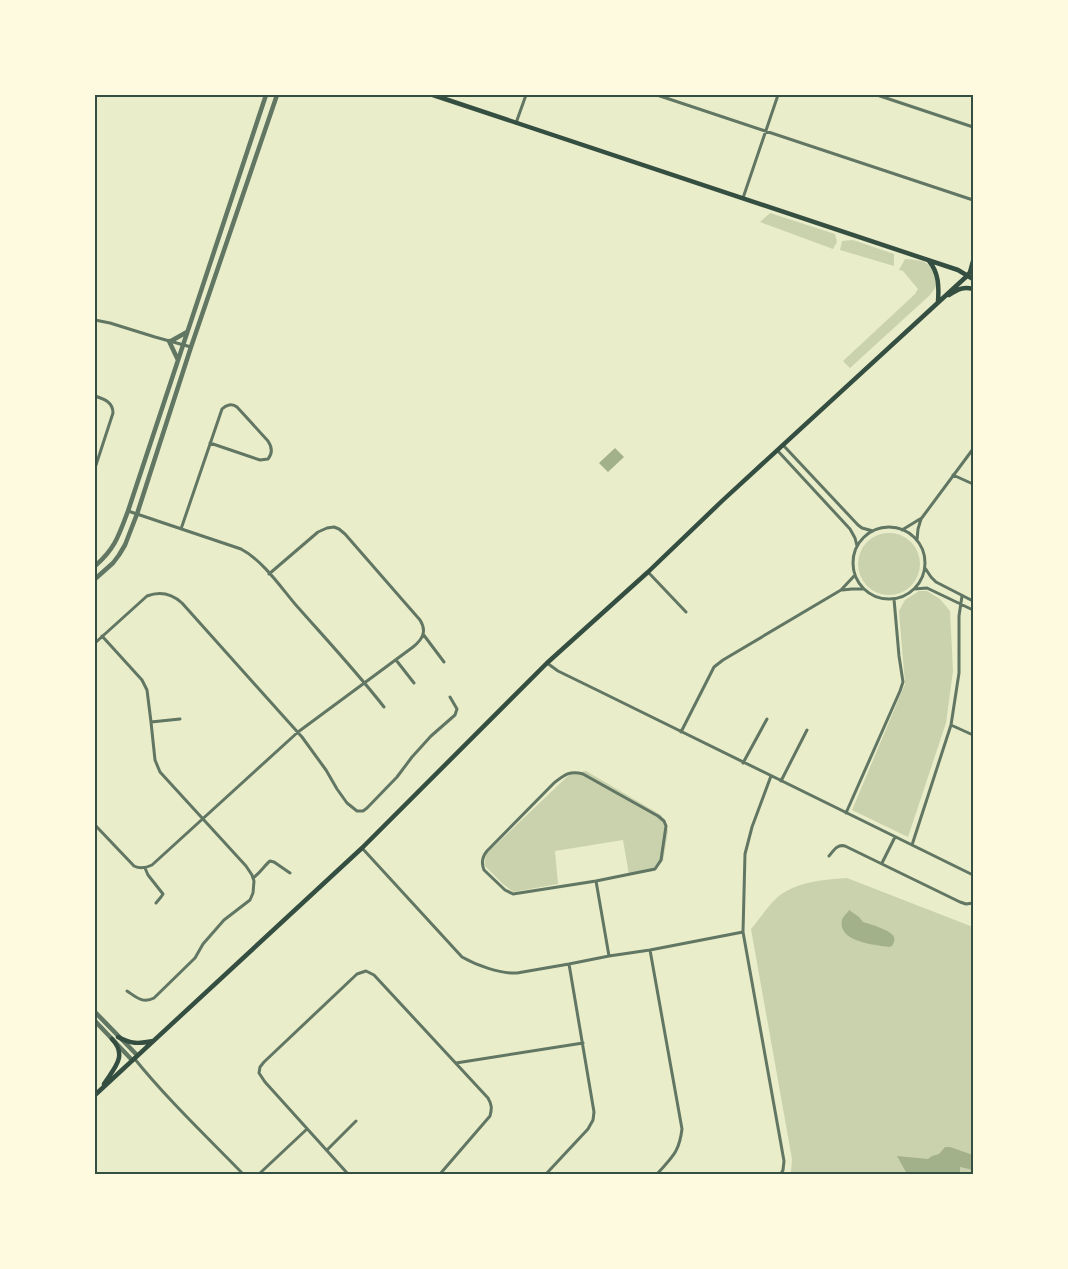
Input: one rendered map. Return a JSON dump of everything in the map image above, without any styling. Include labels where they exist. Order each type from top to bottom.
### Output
[{"type":"main road","points":[[433,95],[960,272],[970,273]]},
{"type":"main road","points":[[927,260],[937,276],[939,288],[938,302]]},
{"type":"main road","points":[[95,1095],[362,848],[547,663],[648,572],[722,501],[970,273],[973,261]]},
{"type":"main road","points":[[970,273],[973,279]]},
{"type":"main road","points":[[943,298],[962,288],[973,288]]},
{"type":"main road","points":[[118,1037],[137,1043],[153,1041]]},
{"type":"main road","points":[[100,1090],[119,1060],[118,1047],[112,1039]]},
{"type":"street","points":[[95,566],[114,545],[128,511],[266,95]]},
{"type":"street","points":[[95,579],[113,563],[125,545],[277,95]]},
{"type":"street","points":[[516,123],[526,95]]},
{"type":"street","points":[[657,95],[973,200]]},
{"type":"street","points":[[743,198],[778,95]]},
{"type":"street","points":[[877,95],[973,127]]},
{"type":"street","points":[[251,140],[261,142]]},
{"type":"street","points":[[95,320],[191,347]]},
{"type":"street","points":[[170,341],[187,331]]},
{"type":"street","points":[[170,341],[178,360]]},
{"type":"street","points":[[95,396],[108,402],[113,409],[95,468]]},
{"type":"street","points":[[180,529],[219,413],[222,409],[226,406],[236,406],[268,441],[271,446],[271,452],[268,459],[260,460],[210,443]]},
{"type":"street","points":[[783,445],[858,525],[874,531]]},
{"type":"street","points":[[917,541],[921,519],[973,449]]},
{"type":"street","points":[[777,450],[852,531],[857,547]]},
{"type":"street","points":[[953,475],[973,484]]},
{"type":"street","points":[[821,497],[826,491]]},
{"type":"street","points":[[128,511],[241,549],[254,557],[365,682],[384,707]]},
{"type":"street","points":[[902,530],[921,519]]},
{"type":"street","points":[[95,825],[136,867],[145,868],[152,865],[298,732],[417,644],[423,634],[424,627],[420,620],[340,529],[334,527],[318,532],[269,574]]},
{"type":"street","points":[[881,528],[902,530],[912,536],[923,551],[925,560],[921,580],[914,589],[905,595],[894,599],[884,599],[874,596],[858,582],[853,561],[857,547],[866,536],[874,531],[881,528]]},
{"type":"street","points":[[924,568],[936,582],[973,601]]},
{"type":"street","points":[[648,572],[686,612]]},
{"type":"street","points":[[681,732],[714,667],[841,590],[855,575]]},
{"type":"street","points":[[914,589],[927,588],[973,610]]},
{"type":"street","points":[[841,590],[864,589]]},
{"type":"street","points":[[95,643],[147,596],[158,594],[174,596],[298,732],[337,789],[350,806],[357,811],[363,810],[397,777],[431,736],[455,715],[457,709],[450,697]]},
{"type":"street","points":[[912,845],[951,725],[959,673],[959,616],[962,596]]},
{"type":"street","points":[[846,813],[903,682],[894,599]]},
{"type":"street","points":[[423,634],[444,662]]},
{"type":"street","points":[[102,636],[146,686],[152,722],[154,760],[157,768],[246,866],[253,878],[253,893],[250,900],[224,920],[203,944],[195,958],[154,998],[148,1002],[143,1001],[127,991]]},
{"type":"street","points":[[396,660],[414,683]]},
{"type":"street","points":[[547,663],[558,671],[973,875]]},
{"type":"street","points":[[152,722],[180,719]]},
{"type":"street","points":[[744,763],[767,719]]},
{"type":"street","points":[[951,725],[973,735]]},
{"type":"street","points":[[781,781],[807,730]]},
{"type":"street","points":[[576,772],[583,774],[658,816],[664,821],[666,826],[661,860],[655,869],[596,881],[513,894],[505,890],[484,870],[482,866],[483,859],[485,852],[554,783],[568,773],[576,772]]},
{"type":"street","points":[[771,776],[752,827],[745,854],[743,932],[784,1161],[781,1174]]},
{"type":"street","points":[[882,863],[895,836]]},
{"type":"street","points":[[829,856],[836,848],[843,845],[960,902],[966,904],[973,903]]},
{"type":"street","points":[[362,848],[462,957],[471,962],[512,974],[743,932]]},
{"type":"street","points":[[253,878],[270,861],[290,873]]},
{"type":"street","points":[[145,868],[148,875],[163,894],[156,903]]},
{"type":"street","points":[[596,881],[609,956]]},
{"type":"street","points":[[650,950],[682,1129],[678,1149],[657,1174]]},
{"type":"street","points":[[546,1174],[588,1129],[593,1120],[594,1112],[570,964]]},
{"type":"street","points":[[348,1174],[307,1130],[259,1073],[260,1067],[264,1062],[331,997],[363,971],[369,972],[374,976],[492,1104],[490,1116],[440,1174]]},
{"type":"street","points":[[95,1012],[176,1106],[243,1174]]},
{"type":"street","points":[[95,1021],[134,1058]]},
{"type":"street","points":[[455,1063],[583,1043]]},
{"type":"street","points":[[327,1150],[356,1121]]},
{"type":"street","points":[[259,1174],[307,1130]]},
{"type":"shaded area","points":[[770,213],[835,234],[837,242],[833,249],[760,222]]},
{"type":"shaded area","points":[[853,240],[894,254],[894,266],[840,250],[842,241]]},
{"type":"shaded area","points":[[905,259],[918,260],[931,267],[938,284],[930,295],[850,368],[843,361],[915,294],[918,289],[903,271],[899,270]]},
{"type":"shaded area","points":[[615,448],[624,457],[608,472],[599,463]]},
{"type":"shaded area","points":[[883,533],[895,533],[911,542],[918,552],[920,564],[918,576],[911,586],[895,595],[883,595],[872,590],[863,581],[858,570],[858,558],[863,547],[872,538]]},
{"type":"shaded area","points":[[919,591],[927,591],[940,599],[950,611],[953,671],[946,723],[908,837],[852,810],[905,684],[899,611],[905,600]]},
{"type":"shaded area","points":[[586,771],[661,815],[668,831],[663,861],[654,871],[629,875],[623,840],[555,851],[558,884],[513,892],[484,865],[486,854],[570,774]]},
{"type":"shaded area","points":[[847,878],[973,927],[973,1174],[789,1174],[791,1172],[792,1159],[751,929],[772,903],[787,891],[812,882]]},
{"type":"shaded area","points":[[849,910],[863,922],[892,934],[894,942],[892,946],[858,941],[845,933],[842,927],[842,920]]},
{"type":"shaded area","points":[[945,1147],[973,1155],[973,1170],[960,1167],[960,1174],[907,1174],[897,1156],[928,1159],[939,1154]]}]
